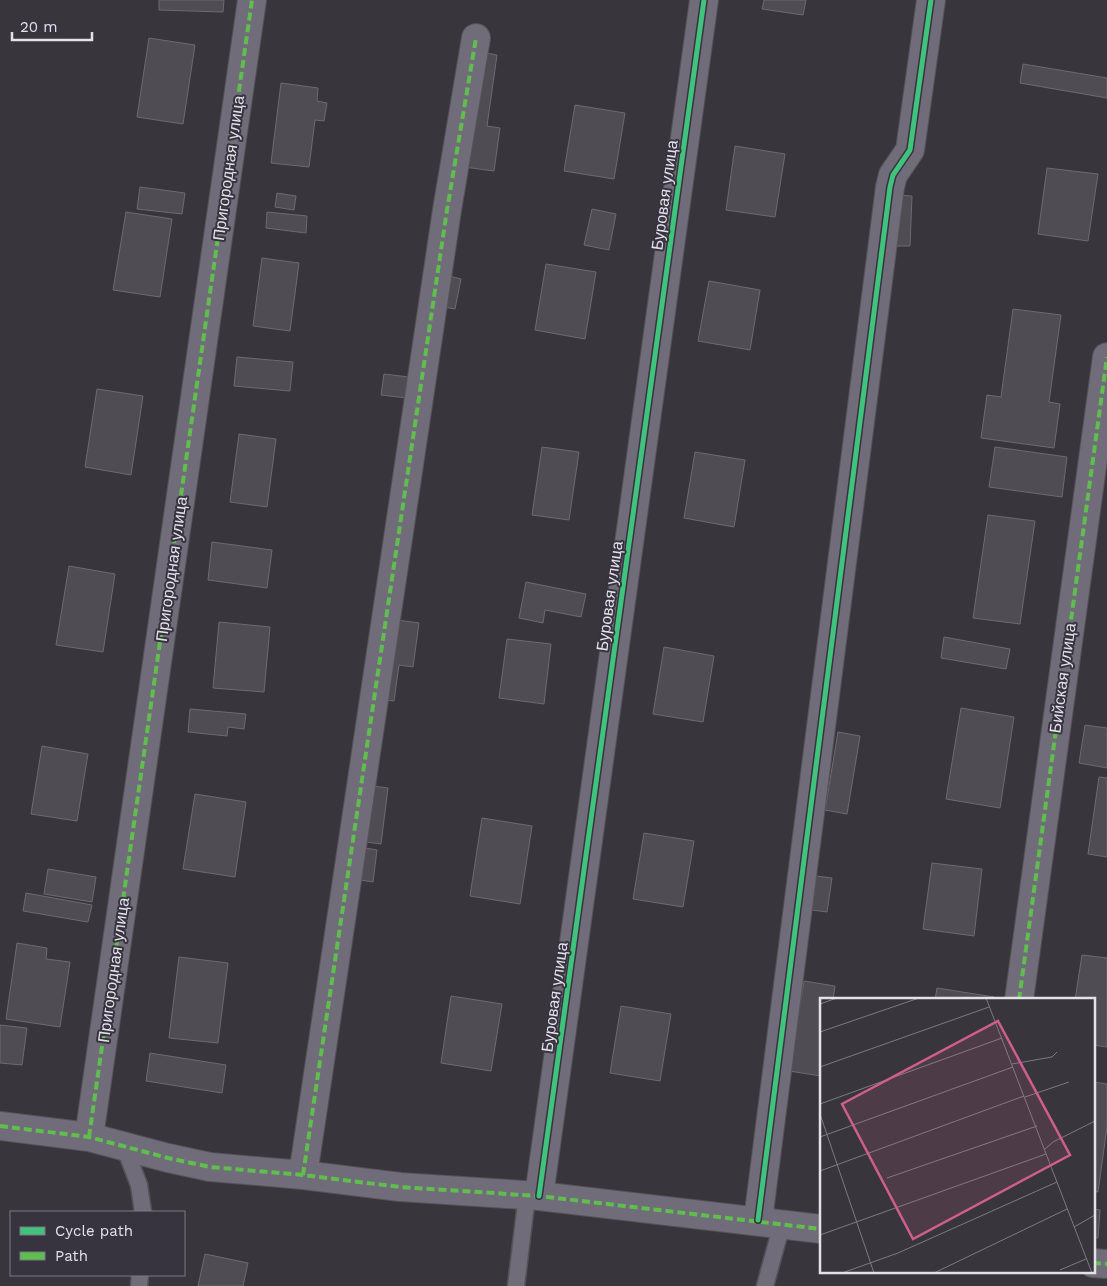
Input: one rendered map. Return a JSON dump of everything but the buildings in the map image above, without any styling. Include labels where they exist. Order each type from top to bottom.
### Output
[{"type":"street","name":"Пригородная улица","points":[[89,1137],[252,0]]},
{"type":"street","name":"Буровая улица","points":[[533,1196],[704,0]]},
{"type":"street","points":[[770,1222],[890,187],[893,175],[910,150],[931,0]]},
{"type":"street","points":[[303,1175],[444,230],[476,38]]},
{"type":"street","name":"Бийская улица","points":[[1019,998],[1107,356]]},
{"type":"street","points":[[0,1126],[89,1137],[210,1167],[303,1175],[400,1187],[533,1196],[770,1222],[820,1230]]},
{"type":"street","points":[[1094,1263],[1107,1264]]},
{"type":"lane","points":[[124,1146],[139,1185],[143,1211]]},
{"type":"lane","points":[[516,1286],[533,1196]]},
{"type":"lane","points":[[765,1286],[770,1222]]},
{"type":"marked path","points":[[89,1137],[252,0]]},
{"type":"marked path","points":[[303,1175],[447,210],[476,38]]},
{"type":"marked path","points":[[1019,998],[1107,357]]},
{"type":"marked path","points":[[0,1126],[89,1137],[210,1167],[303,1175],[400,1187],[539,1196],[820,1229]]},
{"type":"marked path","points":[[1094,1263],[1107,1264]]},
{"type":"cycle path","points":[[539,1196],[704,0]]},
{"type":"cycle path","points":[[758,1220],[890,187],[893,175],[910,150],[931,0]]}]
